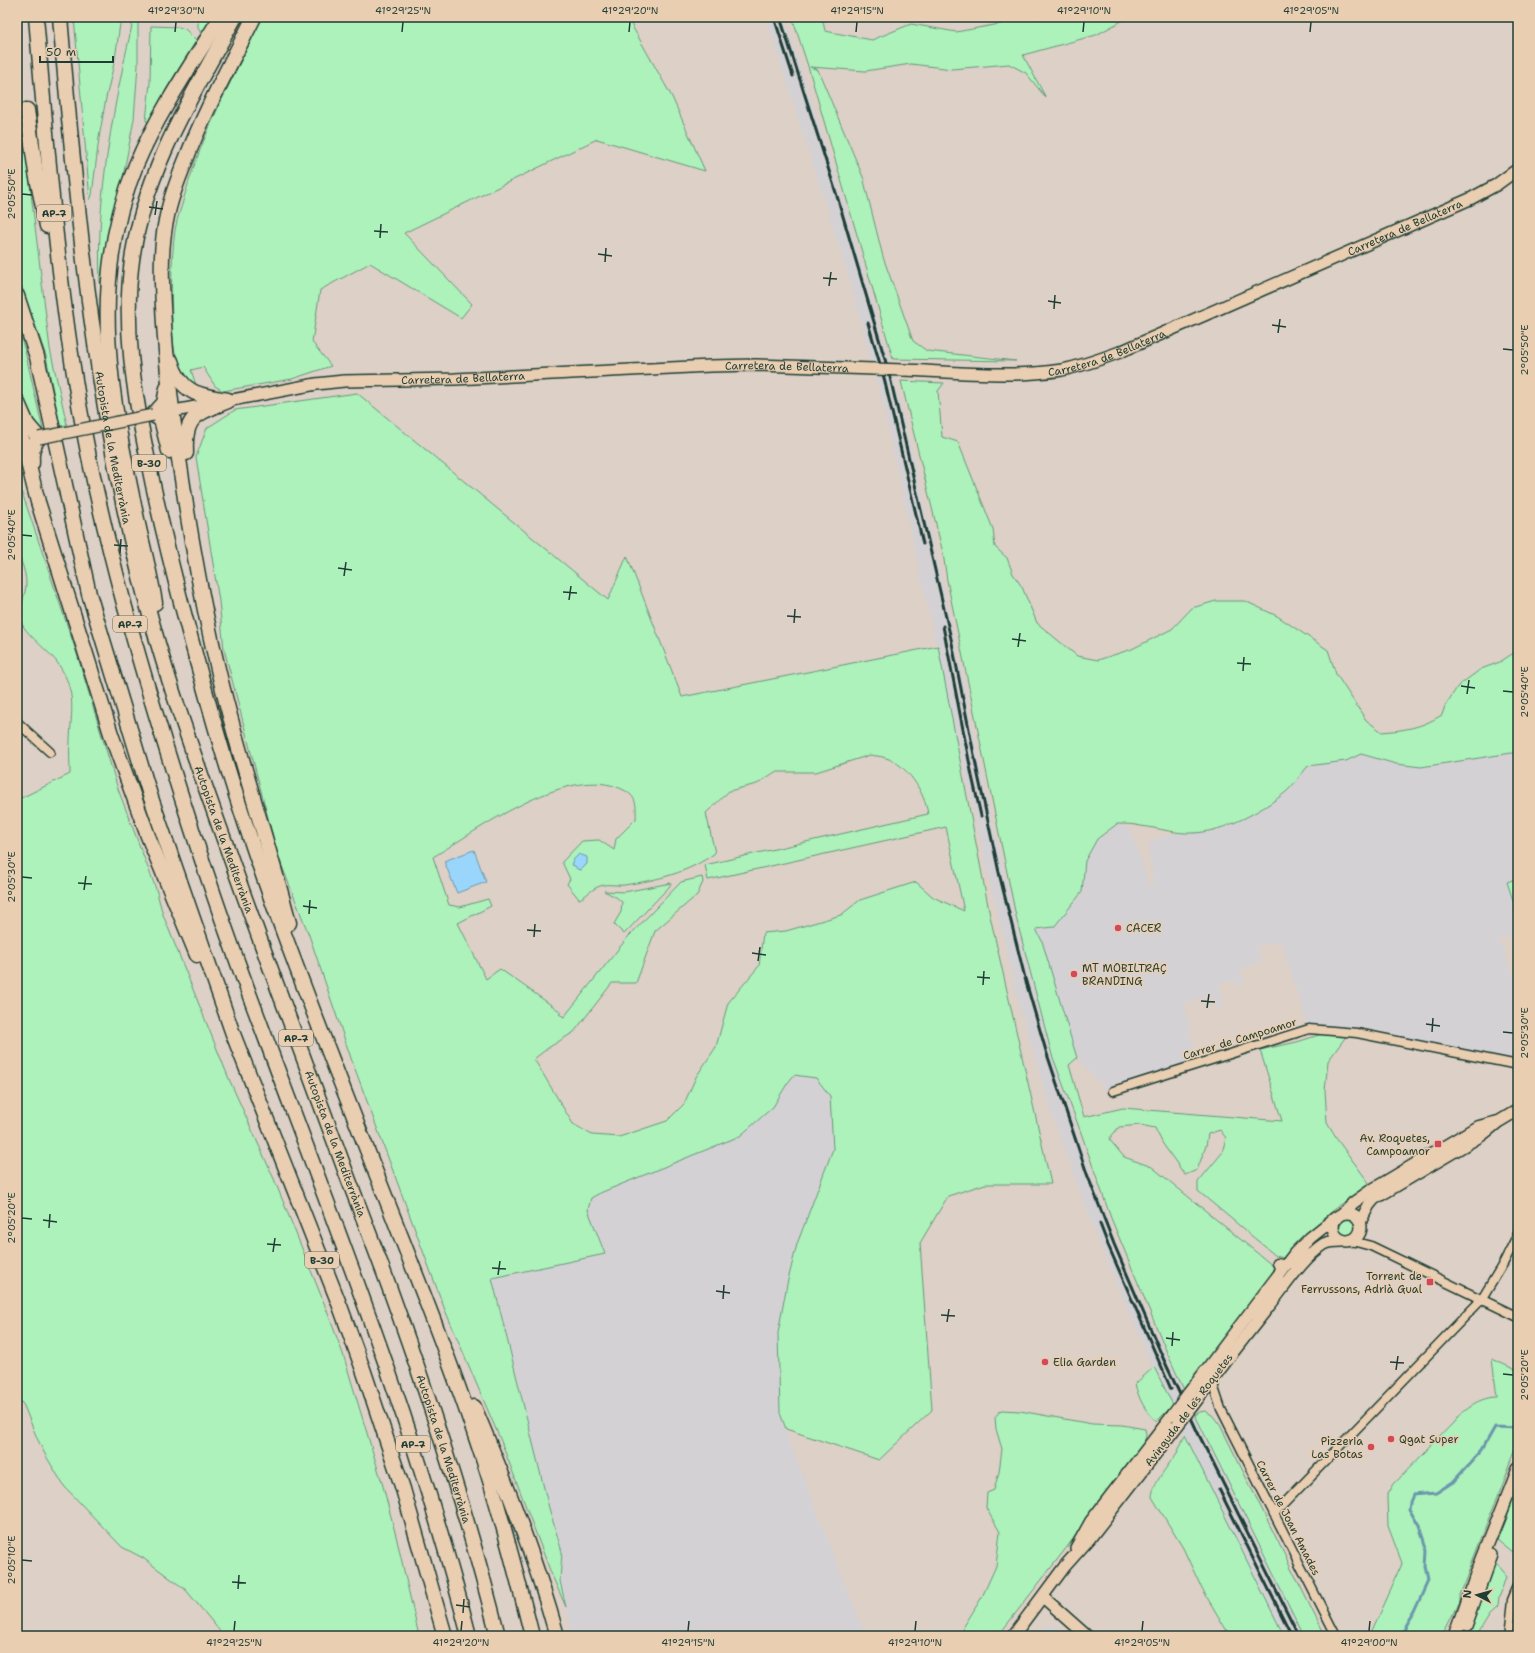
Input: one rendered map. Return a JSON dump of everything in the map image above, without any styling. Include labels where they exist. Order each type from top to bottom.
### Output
[{"type":"highway","name":"Autopista de la Mediterrània","points":[[36,17],[49,167],[64,306],[93,478],[117,575],[157,717],[219,908],[397,1395],[440,1530],[469,1636]]},
{"type":"highway","name":"Autopista de la Mediterrània","points":[[60,17],[81,235],[95,351],[103,401],[129,530],[149,613],[165,667],[256,928],[386,1278],[420,1374],[463,1508],[498,1636]]},
{"type":"highway","points":[[165,667],[151,580],[129,481],[113,390],[108,332],[108,280],[116,228],[121,207],[136,165],[165,108],[221,17]]},
{"type":"highway","name":"B-30","points":[[235,17],[174,132],[150,188],[136,238],[132,261],[129,307],[130,339],[138,407],[152,480],[189,632],[235,792],[303,983],[444,1349],[496,1499],[532,1636]]},
{"type":"highway","points":[[254,17],[197,130],[172,198],[167,216],[162,250],[162,289],[168,380],[196,566],[220,677],[252,799],[282,895],[303,983]]},
{"type":"highway","points":[[26,110],[36,173],[64,306]]},
{"type":"highway","name":"B-30","points":[[17,296],[40,371],[89,594],[150,794],[233,1034],[340,1306],[364,1372],[403,1489],[445,1636]]},
{"type":"highway","points":[[165,338],[173,369],[178,379],[185,386],[203,397],[228,400]]},
{"type":"highway","points":[[168,380],[164,403],[153,415],[160,419],[165,429],[181,516],[196,566]]},
{"type":"highway","points":[[188,516],[185,444],[188,426],[196,416],[205,410],[228,400]]},
{"type":"highway","points":[[17,401],[27,424],[39,438],[34,445],[32,454],[31,476]]},
{"type":"highway","points":[[17,419],[20,442],[88,664],[131,793],[187,933],[233,1034]]},
{"type":"highway","points":[[17,456],[25,463],[31,476]]},
{"type":"highway","points":[[444,1349],[468,1393],[509,1491],[546,1598],[557,1636]]},
{"type":"highway","name":"B-30","points":[[403,1489],[435,1636]]},
{"type":"street","name":"Carretera de Bellaterra","points":[[20,442],[228,400],[316,384],[344,381],[463,378],[756,365],[1033,373],[1061,370],[1095,361],[1120,352],[1470,199],[1496,185],[1518,169]]},
{"type":"street","points":[[17,722],[50,752]]},
{"type":"street","name":"Carrer de Campoamor","points":[[1113,1091],[1309,1029],[1356,1033],[1518,1065]]},
{"type":"street","name":"Avinguda de les Roquetes","points":[[1360,1222],[1374,1199],[1482,1135],[1498,1122],[1518,1110]]},
{"type":"street","name":"Avinguda de les Roquetes","points":[[1013,1636],[1069,1561],[1090,1538],[1128,1490],[1174,1422],[1283,1269],[1310,1238],[1366,1194],[1477,1127],[1498,1122]]},
{"type":"street","points":[[1345,1241],[1354,1239],[1359,1234],[1361,1227],[1360,1222],[1352,1214],[1339,1215],[1332,1226],[1333,1232],[1337,1238],[1345,1241],[1371,1246],[1518,1317]]},
{"type":"street","points":[[1274,1514],[1482,1299],[1503,1264],[1518,1234]]},
{"type":"street","name":"Avinguda de les Roquetes","points":[[1191,1399],[1203,1391],[1297,1270],[1317,1250],[1331,1241],[1345,1241]]},
{"type":"street","name":"Avinguda de les Roquetes","points":[[1250,1330],[1253,1317],[1272,1293],[1283,1269],[1295,1264],[1302,1255],[1317,1250]]},
{"type":"street","name":"Carrer de Joan Amades","points":[[1214,1377],[1214,1388],[1221,1409],[1336,1636]]},
{"type":"street","name":"Carrer de Joan Amades","points":[[1203,1391],[1210,1396],[1221,1409]]},
{"type":"street","points":[[1069,1561],[1091,1521],[1159,1433],[1174,1422]]},
{"type":"street","name":"Avinguda de les Roquetes","points":[[1128,1490],[1133,1474],[1157,1444],[1159,1433]]},
{"type":"street","points":[[1455,1636],[1481,1561],[1518,1468]]},
{"type":"street","points":[[1463,1636],[1492,1552],[1518,1486]]},
{"type":"street","points":[[1508,1636],[1512,1600],[1518,1586]]},
{"type":"street","points":[[1043,1597],[1087,1636]]},
{"type":"shaded area","points":[[766,17],[784,17],[845,202],[888,355],[920,484],[959,655],[989,806],[1017,925],[1035,994],[1070,1109],[1114,1236],[1148,1315],[1213,1453],[1304,1636],[1284,1636],[1159,1381],[1100,1246],[1051,1112],[1018,1000],[959,748],[883,406],[850,281]]},
{"type":"shaded area","points":[[1518,752],[1518,878],[1507,882],[1518,916],[1518,933],[1499,939],[1518,988],[1518,1060],[1360,1029],[1329,1027],[1309,1029],[1281,941],[1257,947],[1261,962],[1240,969],[1244,984],[1238,986],[1235,980],[1219,984],[1224,1006],[1217,1009],[1213,994],[1185,1004],[1196,1064],[1113,1091],[1107,1091],[1077,1058],[1042,941],[1036,929],[1054,927],[1082,892],[1085,861],[1097,839],[1117,824],[1130,828],[1150,886],[1154,885],[1148,852],[1151,842],[1159,837],[1177,832],[1211,832],[1234,823],[1258,811],[1287,791],[1308,766],[1346,761],[1361,754],[1396,764],[1421,767]]},
{"type":"shaded area","points":[[794,1075],[816,1078],[830,1096],[835,1121],[833,1149],[778,1333],[780,1413],[790,1443],[866,1636],[573,1636],[560,1581],[562,1552],[549,1508],[492,1278],[605,1254],[588,1210],[591,1198],[773,1107]]},
{"type":"shaded area","points":[[1051,1625],[1057,1626],[1070,1636],[1035,1636],[1044,1627]]},
{"type":"green space","points":[[74,17],[121,17],[115,59],[99,138],[92,195],[90,200]]},
{"type":"green space","points":[[134,17],[138,17],[138,65],[134,119],[103,282],[100,283],[99,249],[108,149],[113,116]]},
{"type":"green space","points":[[198,17],[216,17],[151,123],[146,121],[150,83],[151,26],[178,27],[185,29],[196,40],[201,34],[198,27]]},
{"type":"green space","points":[[263,17],[627,17],[672,97],[705,171],[597,139],[404,233],[472,304],[461,318],[370,263],[320,290],[312,342],[331,366],[292,379],[223,391],[215,386],[203,367],[191,370],[196,385],[189,380],[179,367],[174,350],[172,276],[175,230],[192,171],[210,126],[230,82]]},
{"type":"green space","points":[[792,17],[822,17],[825,31],[872,40],[911,24],[956,32],[1027,19],[1129,17],[1096,35],[1023,55],[1046,98],[1026,73],[1009,64],[952,69],[911,64],[865,71],[810,67],[818,70],[863,177],[883,257],[913,341],[927,351],[1016,361],[893,359],[808,66]]},
{"type":"green space","points":[[17,106],[25,144],[50,349],[67,425],[60,426],[46,356],[17,273]]},
{"type":"green space","points":[[17,326],[25,351],[43,430],[37,428],[22,403],[17,383]]},
{"type":"green space","points":[[901,381],[944,383],[938,391],[942,437],[958,442],[993,529],[995,547],[1007,558],[1013,574],[1022,587],[1037,623],[1077,656],[1098,660],[1132,649],[1172,629],[1192,608],[1216,601],[1245,601],[1277,616],[1328,650],[1336,674],[1366,720],[1382,732],[1413,728],[1442,715],[1445,706],[1458,686],[1481,669],[1500,662],[1518,650],[1518,752],[1421,767],[1396,764],[1361,754],[1346,761],[1308,766],[1286,792],[1266,806],[1230,825],[1217,829],[1205,832],[1186,833],[1135,825],[1117,824],[1097,839],[1085,861],[1082,892],[1054,927],[1036,929],[1042,941],[1077,1058],[1069,1065],[1084,1117],[1123,1108],[1282,1121],[1260,1050],[1297,1042],[1322,1034],[1347,1035],[1328,1061],[1325,1090],[1327,1123],[1336,1138],[1369,1183],[1369,1187],[1339,1205],[1301,1240],[1287,1259],[1276,1256],[1198,1191],[1198,1182],[1222,1153],[1226,1138],[1220,1130],[1208,1134],[1206,1146],[1197,1170],[1185,1175],[1163,1144],[1155,1128],[1140,1125],[1119,1127],[1109,1139],[1124,1157],[1152,1167],[1273,1266],[1274,1272],[1271,1277],[1184,1390],[1111,1218],[1052,1055],[1017,921],[947,580],[943,553]]},
{"type":"green space","points":[[357,393],[608,600],[627,556],[682,697],[938,646],[990,916],[1051,1184],[985,1184],[948,1196],[920,1243],[932,1410],[879,1460],[786,1429],[780,1413],[778,1333],[787,1284],[797,1244],[833,1149],[830,1096],[816,1078],[794,1075],[773,1107],[740,1136],[591,1198],[588,1210],[605,1254],[492,1278],[549,1508],[562,1552],[560,1581],[566,1607],[551,1573],[501,1441],[445,1310],[352,1061],[309,935],[278,856],[224,649],[219,601],[196,457],[207,428],[235,410]],"holes":[[[870,755],[884,757],[894,761],[908,773],[914,780],[923,797],[928,814],[705,865],[708,880],[946,827],[964,911],[933,897],[916,882],[860,900],[841,915],[786,931],[763,933],[759,966],[728,1003],[716,1047],[696,1077],[684,1104],[667,1121],[619,1137],[592,1135],[573,1124],[534,1059],[548,1048],[574,1032],[612,983],[636,983],[655,931],[697,895],[703,882],[702,877],[681,882],[628,937],[564,1017],[559,1014],[561,1012],[500,969],[486,979],[458,923],[491,906],[488,899],[460,907],[449,905],[433,857],[497,818],[522,804],[547,793],[572,786],[595,783],[617,787],[628,792],[634,798],[636,819],[616,839],[614,850],[599,840],[582,841],[562,862],[570,879],[567,884],[579,899],[597,887],[603,885],[624,885],[672,875],[694,866],[715,853],[706,813],[729,791],[757,784],[775,772],[816,772]]]},
{"type":"green space","points":[[17,478],[77,654],[118,789],[156,889],[163,915],[229,1079],[274,1179],[343,1354],[383,1486],[419,1636],[224,1636],[186,1590],[143,1558],[122,1547],[64,1486],[46,1456],[24,1406],[17,1396],[17,800],[70,774],[72,702],[71,693],[65,675],[59,665],[26,630],[20,619],[26,583],[25,573],[17,545]]},
{"type":"green space","points":[[1518,878],[1518,916],[1507,882]]},
{"type":"green space","points":[[671,883],[669,887],[624,934],[614,924],[621,912],[622,902],[604,891],[624,892]]},
{"type":"green space","points":[[1343,1218],[1351,1218],[1356,1223],[1354,1234],[1351,1236],[1343,1236],[1338,1231],[1338,1223]]},
{"type":"green space","points":[[1492,1359],[1518,1371],[1518,1444],[1460,1593],[1460,1600],[1443,1636],[1369,1636],[1402,1563],[1388,1526],[1387,1496],[1394,1484],[1462,1412],[1479,1401],[1497,1397]]},
{"type":"green space","points":[[1154,1367],[1173,1405],[1157,1421],[1149,1414],[1143,1405],[1135,1384]]},
{"type":"green space","points":[[1001,1410],[1020,1411],[1092,1424],[1122,1425],[1145,1429],[1146,1435],[1144,1443],[1067,1547],[998,1636],[960,1636],[963,1628],[982,1597],[996,1566],[1000,1532],[986,1508],[987,1493],[994,1490],[999,1472],[1002,1449],[996,1429],[995,1417]]},
{"type":"green space","points":[[1205,1411],[1212,1415],[1220,1425],[1325,1636],[1304,1636],[1195,1415]]},
{"type":"green space","points":[[1185,1435],[1284,1636],[1230,1636],[1202,1589],[1183,1548],[1152,1497],[1158,1481],[1177,1453]]},
{"type":"green space","points":[[1518,1486],[1518,1556],[1497,1539]]},
{"type":"green space","points":[[1490,1559],[1507,1579],[1499,1597],[1498,1605],[1490,1612],[1475,1636],[1463,1636]]},
{"type":"water","points":[[474,850],[486,882],[457,893],[444,861]]},
{"type":"water","points":[[579,854],[587,857],[587,864],[581,870],[571,865],[573,860]]},
{"type":"waterway","points":[[1401,1636],[1415,1613],[1429,1582],[1426,1567],[1427,1551],[1419,1526],[1409,1509],[1413,1495],[1436,1493],[1453,1482],[1482,1450],[1495,1427],[1518,1428]]},
{"type":"railway","points":[[774,17],[793,76]]},
{"type":"railway","points":[[780,17],[837,196],[889,373],[952,643],[1000,877],[1026,982],[1046,1051],[1087,1174],[1114,1244],[1163,1358],[1199,1435],[1299,1636]]},
{"type":"railway","points":[[868,323],[883,374],[923,544]]},
{"type":"railway","points":[[943,626],[981,816]]},
{"type":"railway","points":[[1100,1224],[1171,1389]]},
{"type":"railway","points":[[1219,1489],[1292,1636]]},
{"type":"place","name":"CACER","points":[[1118,928]]},
{"type":"place","name":"MT MOBILTRAÇ BRANDING","points":[[1074,974]]},
{"type":"place","name":"Av. Roquetes, Campoamor","points":[[1438,1144]]},
{"type":"place","name":"Torrent de Ferrussons, Adrià Gual","points":[[1430,1282]]},
{"type":"place","name":"Elia Garden","points":[[1045,1362]]},
{"type":"place","name":"Qgat Super","points":[[1391,1439]]},
{"type":"place","name":"Pizzeria Las Botas","points":[[1371,1447]]}]
